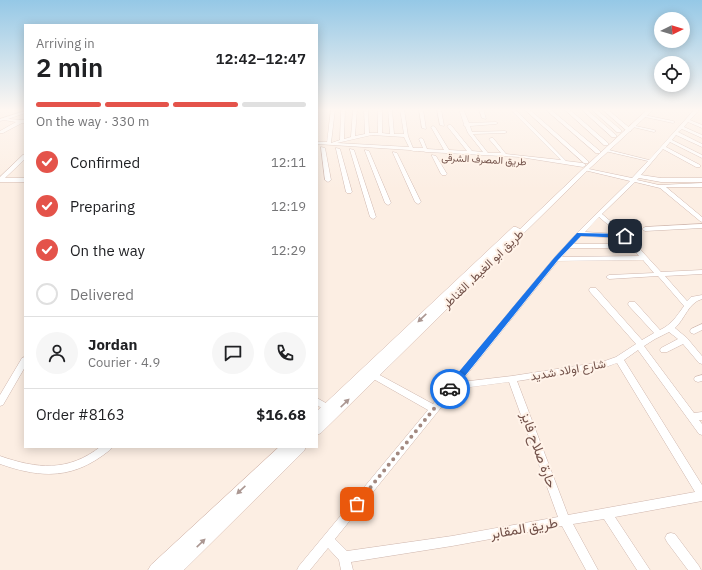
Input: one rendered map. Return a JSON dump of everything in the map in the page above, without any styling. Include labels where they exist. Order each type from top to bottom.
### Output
[{"type":"main road","name":"طريق ابو الغيط, القناطر","points":[[318,429],[583,166],[618,136]]},
{"type":"main road","name":"طريق ابو الغيط, القناطر","points":[[318,417],[583,166],[618,136]]},
{"type":"main road","points":[[173,570],[274,466],[286,448]]},
{"type":"main road","points":[[156,570],[274,466],[299,448]]},
{"type":"street","points":[[330,136],[329,143],[364,136]]},
{"type":"street","points":[[342,136],[342,141]]},
{"type":"street","points":[[377,148],[380,141],[379,136]]},
{"type":"street","points":[[406,136],[412,150]]},
{"type":"street","points":[[438,136],[448,152]]},
{"type":"street","points":[[457,136],[471,153]]},
{"type":"street","points":[[471,136],[487,154]]},
{"type":"street","points":[[539,136],[564,161]]},
{"type":"street","points":[[553,136],[583,166],[635,178],[659,186],[668,191],[701,218]]},
{"type":"street","points":[[579,136],[598,152]]},
{"type":"street","points":[[594,136],[606,147],[647,160]]},
{"type":"street","points":[[303,570],[556,259],[635,178],[673,136]]},
{"type":"street","points":[[681,136],[702,146]]},
{"type":"street","points":[[421,138],[426,151]]},
{"type":"street","points":[[491,139],[504,155]]},
{"type":"street","points":[[669,140],[702,157]]},
{"type":"street","name":"طريق المصرف الشرقى","points":[[318,143],[504,155],[564,161],[583,166]]},
{"type":"street","points":[[663,147],[698,166]]},
{"type":"street","points":[[320,148],[328,180]]},
{"type":"street","name":"طريق المصرف الشرقى","points":[[320,148],[518,160],[583,166]]},
{"type":"street","points":[[338,149],[349,192]]},
{"type":"street","points":[[352,150],[373,217]]},
{"type":"street","points":[[366,151],[388,203]]},
{"type":"street","points":[[396,153],[418,202]]},
{"type":"street","points":[[434,156],[444,174]]},
{"type":"street","points":[[0,180],[24,157]]},
{"type":"street","points":[[635,178],[661,180],[702,180]]},
{"type":"street","points":[[0,180],[24,180]]},
{"type":"street","points":[[684,180],[689,185]]},
{"type":"street","points":[[659,186],[702,185]]},
{"type":"street","points":[[599,214],[625,236],[688,305],[694,298],[702,297]]},
{"type":"street","points":[[645,229],[702,226]]},
{"type":"street","points":[[579,234],[625,236]]},
{"type":"street","points":[[569,246],[634,246]]},
{"type":"street","points":[[556,259],[645,258]]},
{"type":"street","points":[[609,277],[702,272]]},
{"type":"street","points":[[593,290],[640,345],[702,431]]},
{"type":"street","points":[[632,304],[659,334]]},
{"type":"street","name":"شارع اولاد شديد","points":[[452,386],[595,368],[618,359],[670,328],[677,322],[688,305]]},
{"type":"street","points":[[694,331],[702,327]]},
{"type":"street","points":[[670,328],[684,340],[702,361]]},
{"type":"street","points":[[664,350],[684,340]]},
{"type":"street","points":[[618,359],[702,495]]},
{"type":"street","points":[[0,403],[24,362]]},
{"type":"street","points":[[373,375],[434,408]]},
{"type":"street","name":"حارة صلاح فايز","points":[[512,379],[565,521],[592,570]]},
{"type":"street","points":[[318,402],[328,408]]},
{"type":"street","points":[[692,417],[702,416]]},
{"type":"street","points":[[0,460],[11,464],[45,470],[64,470],[83,464],[95,458],[106,448]]},
{"type":"street","name":"طريق المقابر","points":[[345,557],[452,541],[702,495]]},
{"type":"street","points":[[607,513],[644,570]]},
{"type":"street","points":[[670,538],[695,570]]},
{"type":"street","points":[[328,540],[342,552],[345,557],[347,570]]},
{"type":"way so far","points":[[357,504],[450,389]]},
{"type":"route","points":[[450,389],[556,259],[579,234],[625,236]]}]
